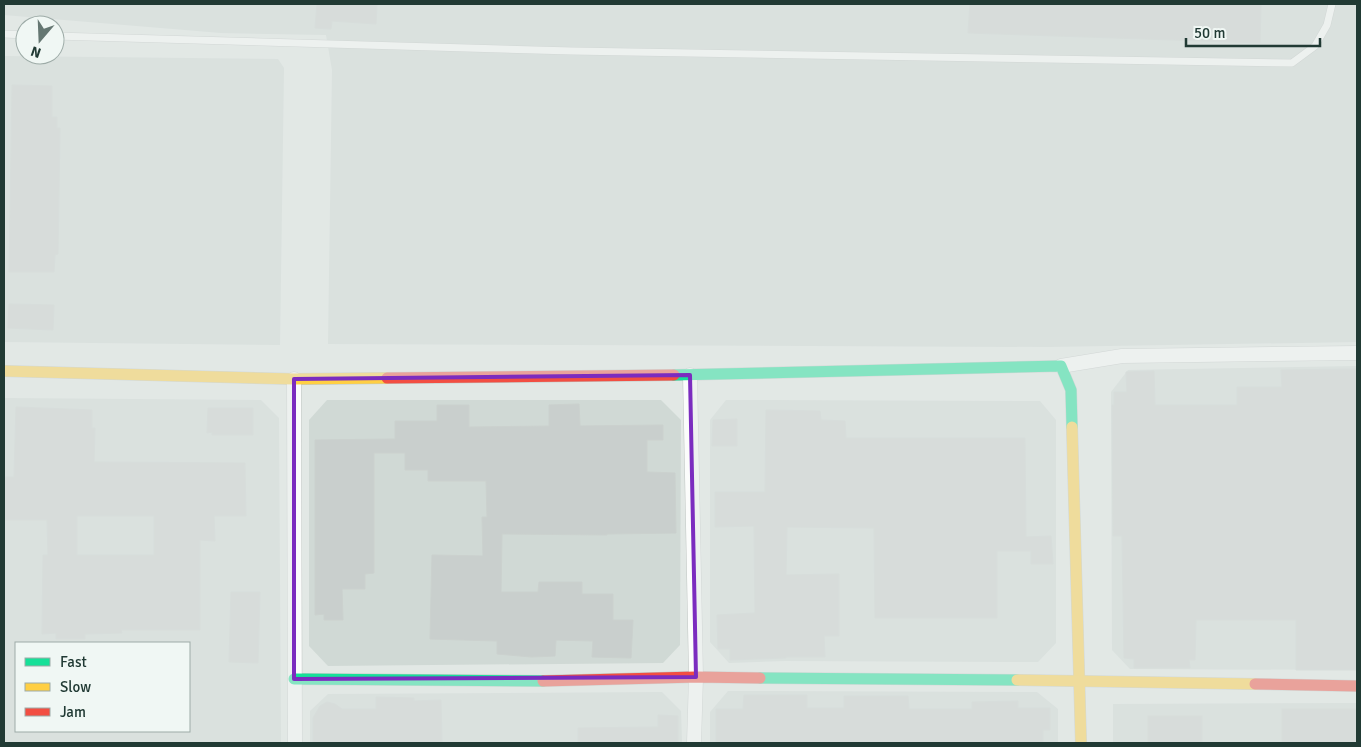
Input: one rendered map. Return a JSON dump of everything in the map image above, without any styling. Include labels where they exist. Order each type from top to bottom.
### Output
[{"type":"street","points":[[4,371],[294,378],[690,375],[1062,366],[1122,356],[1357,353]]},
{"type":"street","points":[[1062,366],[1071,390],[1080,743]]},
{"type":"street","points":[[690,375],[696,678],[694,743]]},
{"type":"street","points":[[294,378],[295,743]]},
{"type":"street","points":[[294,679],[539,681],[696,678],[1079,680],[1357,686]]},
{"type":"lane","points":[[65,36],[572,51],[1292,63],[1315,46],[1327,25],[1332,4]]},
{"type":"highlighted area","points":[[690,375],[696,677],[294,679],[294,379]]},
{"type":"shaded area","points":[[4,4],[1357,4],[1357,342],[1047,347],[328,344],[332,70],[326,35],[221,33],[65,20],[65,15],[4,15]]},
{"type":"shaded area","points":[[4,56],[15,56],[15,65],[65,65],[65,57],[278,59],[284,68],[280,345],[4,342]]},
{"type":"shaded area","points":[[1357,366],[1357,670],[1130,669],[1112,650],[1111,392],[1128,370]]},
{"type":"shaded area","points":[[4,398],[261,400],[279,418],[281,743],[4,743]]},
{"type":"shaded area","points":[[327,400],[661,400],[681,420],[680,645],[663,663],[328,666],[309,646],[309,420]]},
{"type":"shaded area","points":[[726,400],[1040,401],[1056,420],[1056,643],[1038,662],[785,661],[729,663],[710,642],[710,420]]},
{"type":"shaded area","points":[[728,691],[1037,692],[1058,709],[1058,743],[710,743],[710,712]]},
{"type":"shaded area","points":[[662,692],[681,711],[682,743],[310,743],[310,711],[328,694]]},
{"type":"shaded area","points":[[1357,703],[1357,743],[1113,743],[1113,704]]},
{"type":"building","points":[[317,4],[377,4],[376,24],[332,21],[331,29],[315,28]]},
{"type":"building","points":[[970,4],[1261,4],[1260,43],[968,33]]},
{"type":"building","points":[[12,85],[52,86],[52,117],[57,117],[57,128],[60,128],[58,254],[55,255],[54,272],[9,272]]},
{"type":"building","points":[[9,304],[54,305],[53,330],[8,328]]},
{"type":"building","points":[[1357,369],[1357,670],[1296,670],[1296,620],[1196,620],[1195,660],[1189,660],[1190,668],[1134,668],[1134,659],[1124,658],[1122,536],[1113,536],[1112,405],[1114,405],[1114,392],[1127,392],[1126,372],[1154,371],[1155,405],[1237,405],[1237,387],[1282,387],[1281,370]]},
{"type":"building","points":[[579,404],[580,426],[663,425],[663,440],[647,440],[647,472],[675,473],[676,533],[607,535],[502,534],[501,592],[538,592],[539,582],[582,582],[582,594],[613,594],[613,620],[633,620],[631,658],[592,657],[593,641],[556,640],[555,656],[531,657],[497,654],[497,641],[430,639],[432,555],[483,556],[482,517],[487,517],[486,481],[428,481],[428,470],[405,470],[405,453],[374,453],[374,573],[365,574],[365,589],[342,589],[343,620],[324,620],[324,614],[315,615],[315,440],[395,439],[395,421],[437,421],[437,405],[469,405],[469,427],[549,426],[549,405]]},
{"type":"building","points":[[16,407],[92,410],[92,428],[95,428],[94,462],[245,463],[246,516],[214,516],[215,541],[200,540],[200,630],[121,630],[122,633],[85,634],[85,639],[56,639],[56,633],[42,634],[43,555],[48,555],[47,520],[4,520],[4,477],[14,477]],"holes":[[[77,516],[154,516],[154,555],[77,555]]]},
{"type":"building","points":[[208,408],[253,408],[253,435],[212,435],[212,432],[207,433]]},
{"type":"building","points":[[766,410],[820,411],[821,420],[845,421],[846,438],[1025,438],[1026,537],[1051,536],[1053,564],[1031,564],[1031,551],[997,551],[997,618],[875,618],[874,528],[787,527],[786,575],[839,574],[839,636],[824,636],[825,657],[730,660],[730,649],[718,649],[717,615],[755,613],[754,526],[715,527],[715,492],[765,492]]},
{"type":"building","points":[[737,419],[737,446],[712,446],[713,420]]},
{"type":"building","points":[[231,592],[260,592],[258,663],[229,662]]},
{"type":"building","points":[[744,695],[807,695],[807,708],[844,708],[844,696],[908,696],[909,709],[972,709],[972,702],[1018,701],[1018,708],[1050,708],[1050,730],[1043,730],[1043,743],[716,743],[716,709],[743,709]]},
{"type":"building","points":[[376,697],[414,698],[414,701],[441,700],[442,743],[313,743],[313,718],[320,706],[327,702],[335,704],[342,709],[376,709]]},
{"type":"building","points":[[1282,709],[1357,709],[1357,743],[1282,743]]},
{"type":"building","points":[[658,715],[678,716],[678,743],[578,743],[578,728],[658,727]]},
{"type":"building","points":[[1148,716],[1202,716],[1202,743],[1148,743]]},
{"type":"traffic: fast","points":[[674,375],[1061,366],[1071,390],[1072,427]]},
{"type":"traffic: fast","points":[[760,678],[1017,680]]},
{"type":"traffic: fast","points":[[294,679],[543,681]]},
{"type":"traffic: slow","points":[[4,371],[294,379],[387,378]]},
{"type":"traffic: slow","points":[[1072,427],[1081,743]]},
{"type":"traffic: slow","points":[[1017,680],[1255,684]]},
{"type":"traffic: jam","points":[[387,378],[674,375]]},
{"type":"traffic: jam","points":[[543,681],[696,677],[760,678]]},
{"type":"traffic: jam","points":[[1255,684],[1357,686]]}]
